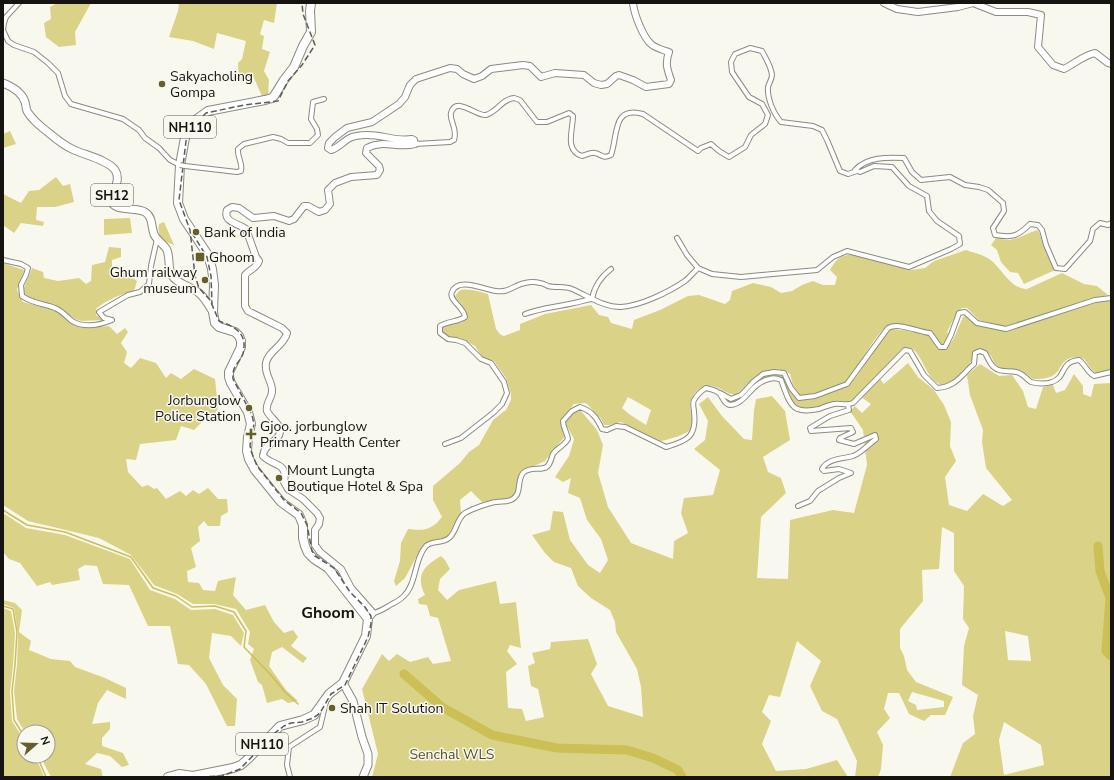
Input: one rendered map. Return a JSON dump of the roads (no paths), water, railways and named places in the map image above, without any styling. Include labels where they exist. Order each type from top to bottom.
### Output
[{"type":"highway","name":"NH110","points":[[213,312],[214,285],[208,255],[184,219],[178,203],[186,132],[200,115],[208,111],[265,100],[274,96],[294,67],[311,32],[311,3]]},
{"type":"highway","points":[[213,312],[215,323],[219,327],[235,332],[241,341],[241,347],[229,372],[229,377],[248,412],[251,424],[247,451],[249,459],[255,470],[281,502],[299,515],[304,524],[304,542],[308,553],[328,568],[370,616]]},
{"type":"highway","name":"NH110","points":[[168,777],[179,774],[193,776],[217,774],[241,765],[280,726],[304,720],[314,715],[329,694],[343,683],[366,636],[370,616]]},
{"type":"main road","points":[[370,616],[351,588],[341,569],[320,552],[315,545],[315,530],[319,524],[320,518],[317,513],[303,499],[288,489],[284,482],[286,475],[284,470],[279,465],[268,461],[263,456],[267,446],[278,437],[280,432],[279,427],[267,411],[273,388],[267,376],[266,363],[270,355],[286,339],[287,333],[282,328],[248,311],[245,306],[245,276],[250,270],[257,266],[259,262],[246,229],[228,220],[226,215],[227,210],[232,207],[239,208],[253,218],[274,216],[289,221],[294,219],[304,206],[308,206],[319,212],[325,210],[330,204],[328,190],[335,183],[352,176],[377,175],[380,170],[379,166],[366,153],[367,148],[374,144],[390,143],[409,146],[414,144],[414,140],[366,135],[352,137],[336,149],[331,150],[328,148],[329,143],[347,128],[372,122],[399,104],[416,78],[450,68],[457,68],[463,74],[474,79],[482,76],[491,69],[523,64],[530,66],[541,77],[556,73],[584,75],[594,83],[601,85],[607,84],[616,76],[620,75],[646,87],[669,84],[671,80],[666,66],[666,59],[669,52],[650,44],[641,28],[633,3]]},
{"type":"main road","points":[[884,3],[897,10],[918,12],[958,7],[973,3],[996,12],[1028,12],[1041,15],[1038,47],[1053,66],[1064,69],[1088,54],[1095,53],[1108,64],[1111,64]]},
{"type":"main road","name":"SH12","points":[[3,83],[16,90],[21,95],[31,117],[49,134],[73,150],[106,163],[114,168],[117,174],[117,184],[111,202],[117,207],[133,208],[144,211],[149,215],[152,221],[154,235],[166,249],[172,276],[175,280],[193,288],[201,294],[213,312]]},
{"type":"main road","points":[[343,683],[353,701],[368,754],[368,765],[362,777]]},
{"type":"street","points":[[19,3],[6,17],[4,23],[3,30],[8,41],[14,45],[34,52],[48,63],[58,73],[65,96],[71,104],[123,119],[139,130],[145,138],[159,148],[170,160],[182,165],[237,172],[241,171],[242,167],[237,154],[238,149],[244,144],[273,138],[281,139],[288,143],[310,143],[318,135],[317,129],[311,119],[313,102],[324,99]]},
{"type":"street","points":[[414,144],[450,142],[454,140],[456,134],[451,113],[459,106],[468,108],[481,115],[485,115],[505,100],[514,98],[520,100],[537,122],[547,122],[568,113],[573,116],[571,147],[576,154],[582,156],[595,154],[601,157],[607,157],[611,155],[614,147],[616,125],[628,112],[635,112],[643,114],[698,151],[711,144],[729,157],[745,147],[751,135],[765,124],[768,115],[762,104],[749,97],[732,72],[731,62],[735,54],[750,48],[762,51],[768,63],[772,76],[768,87],[769,96],[775,115],[781,122],[813,126],[822,130],[840,172],[848,174],[858,171],[860,172],[874,166],[892,167],[909,186],[927,196],[929,211],[937,221],[959,236],[960,244],[909,267],[847,251],[832,258],[817,270],[741,277],[712,274],[698,268],[687,255],[677,238]]},
{"type":"street","points":[[858,171],[854,170],[859,165],[870,160],[888,157],[904,158],[912,172],[921,180],[950,177],[965,185],[988,190],[1003,203],[1004,211],[993,228],[995,235],[1008,237],[1020,234],[1030,224],[1038,225],[1042,230],[1046,245],[1056,268],[1065,269],[1090,241],[1093,229],[1100,223],[1108,225],[1111,223]]},
{"type":"street","points":[[3,260],[21,264],[28,268],[21,285],[22,296],[31,302],[56,309],[72,321],[81,325],[104,324],[112,320],[104,318],[99,312],[128,295],[140,292],[149,284],[157,239]]},
{"type":"street","points":[[445,444],[461,438],[493,413],[502,404],[507,393],[504,382],[491,363],[481,359],[465,343],[448,338],[440,333],[440,326],[461,320],[465,317],[464,312],[451,297],[451,293],[455,287],[460,284],[472,285],[506,292],[525,282],[541,283],[548,286],[571,288],[592,299],[605,304],[620,307],[639,303],[673,289],[686,280],[698,268]]},
{"type":"street","points":[[592,299],[598,284],[611,269]]},
{"type":"street","points":[[370,616],[378,613],[404,596],[412,582],[425,547],[430,543],[443,542],[449,538],[460,517],[466,512],[496,502],[511,500],[516,497],[519,492],[520,480],[524,473],[532,469],[544,468],[548,465],[554,453],[564,446],[568,439],[567,433],[563,428],[563,421],[572,411],[580,406],[587,409],[594,415],[602,429],[607,430],[616,426],[625,427],[666,447],[683,441],[690,436],[694,430],[694,400],[699,393],[706,388],[712,389],[731,399],[741,395],[753,382],[764,374],[774,372],[784,373],[791,388],[799,398],[815,396],[847,384],[888,328],[893,326],[912,328],[920,332],[930,333],[940,347],[945,347],[951,336],[959,313],[965,312],[977,323],[1006,329],[1095,300],[1111,298]]},
{"type":"street","points":[[525,314],[537,310],[592,299]]},
{"type":"street","points":[[720,393],[724,402],[732,405],[739,402],[761,381],[777,378],[781,380],[788,400],[796,410],[819,409],[834,404],[848,405],[853,403],[905,350],[910,351],[924,375],[937,388],[948,386],[960,379],[964,372],[974,364],[976,353],[980,351],[985,353],[993,367],[999,370],[1017,372],[1024,375],[1030,382],[1036,383],[1053,382],[1060,378],[1068,363],[1073,360],[1083,362],[1089,373],[1094,376],[1111,372]]},
{"type":"street","points":[[798,506],[810,500],[818,491],[839,478],[851,473],[838,469],[824,471],[822,469],[824,466],[834,460],[854,455],[876,439],[875,436],[854,444],[839,440],[840,438],[853,432],[851,428],[811,430],[810,428],[830,416],[849,410],[848,405]]},
{"type":"street","points":[[290,777],[287,766],[289,747],[320,727],[329,694]]},
{"type":"waterway","points":[[3,510],[27,525],[65,532],[131,557],[153,588],[176,596],[192,607],[215,606],[234,612],[246,631],[244,647],[298,704]]},
{"type":"waterway","points":[[1098,546],[1100,571],[1110,598],[1106,651],[1111,656]]},
{"type":"waterway","points":[[3,606],[13,609],[17,632],[12,691],[14,720],[16,724]]},
{"type":"waterway","points":[[404,674],[442,707],[492,735],[557,748],[627,750],[653,758],[678,770],[682,777]]},
{"type":"waterway","points":[[40,764],[46,777]]},
{"type":"railway","points":[[200,777],[222,776],[240,769],[276,732],[284,726],[291,723],[302,722],[313,718],[320,713],[331,694],[345,685],[368,637],[371,624],[371,616],[365,607],[350,592],[334,568],[315,556],[312,551],[307,525],[301,513],[284,500],[257,466],[250,445],[254,424],[252,415],[233,379],[234,369],[243,354],[244,341],[237,330],[219,321],[210,300],[199,288],[195,276],[190,230],[179,200],[186,141],[192,127],[206,113],[244,105],[278,101],[288,81],[302,65],[315,45],[303,14],[302,3]]},
{"type":"railway","points":[[192,233],[207,257],[211,276],[212,304]]},
{"type":"railway","points":[[169,777],[191,777]]},
{"type":"place","name":"Sakyacholing Gompa","points":[[162,84]]},
{"type":"place","name":"Bank of India","points":[[196,232]]},
{"type":"place","name":"Ghoom","points":[[200,257]]},
{"type":"place","name":"Ghum railway museum","points":[[205,280]]},
{"type":"place","name":"Jorbunglow Police Station","points":[[249,408]]},
{"type":"place","name":"Gjoo. jorbunglow Primary Health Center","points":[[251,434]]},
{"type":"place","name":"Mount Lungta Boutique Hotel & Spa","points":[[279,478]]},
{"type":"place","name":"Shah IT Solution","points":[[332,708]]},
{"type":"district","name":"Ghoom","points":[[328,612]]},
{"type":"park label","name":"Senchal WLS","points":[[452,754]]}]
